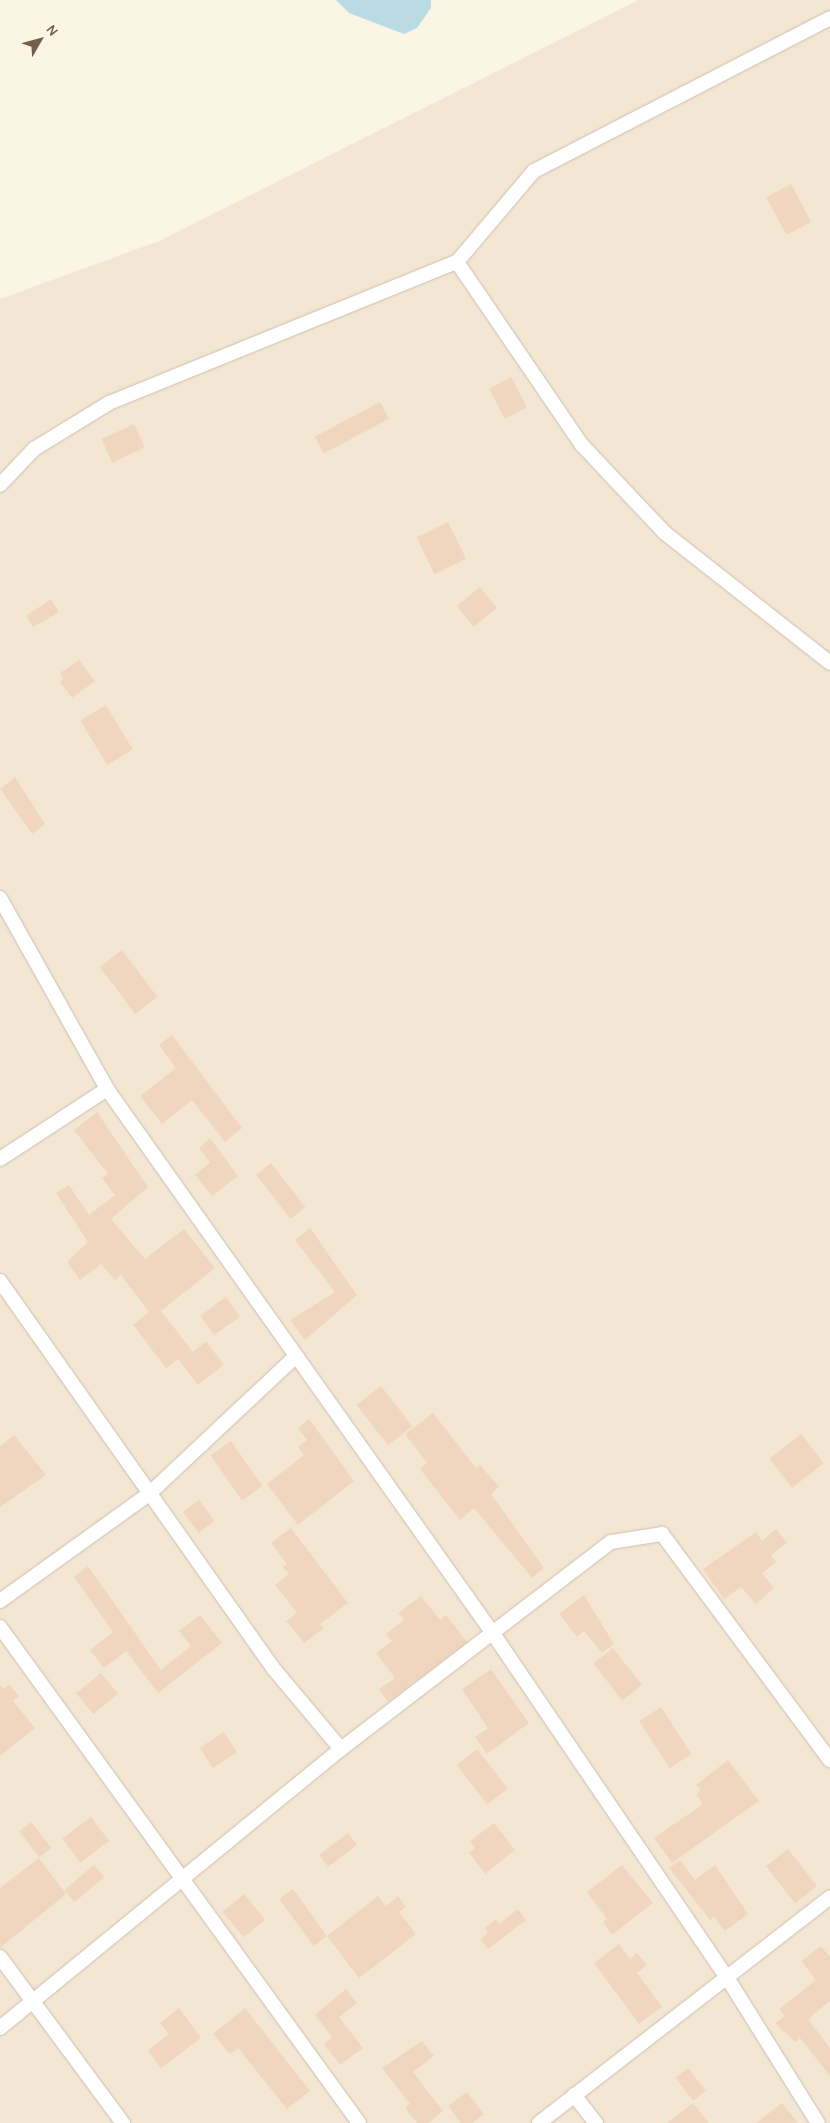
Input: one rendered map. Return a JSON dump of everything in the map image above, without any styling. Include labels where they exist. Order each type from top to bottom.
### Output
[{"type":"street","points":[[0,485],[34,449],[109,403],[457,262],[534,171],[830,18]]},
{"type":"street","points":[[457,262],[582,446],[626,494],[665,532],[830,663]]},
{"type":"street","points":[[0,898],[106,1089],[494,1635],[726,1976],[818,2123]]},
{"type":"street","points":[[0,1159],[106,1089]]},
{"type":"street","points":[[0,1281],[273,1668],[341,1749]]},
{"type":"street","points":[[0,1601],[149,1494],[295,1357]]},
{"type":"street","points":[[0,2028],[341,1749],[494,1635],[611,1542],[662,1534],[830,1760]]},
{"type":"street","points":[[0,1628],[179,1881],[359,2123]]},
{"type":"street","points":[[539,2123],[830,1897]]},
{"type":"street","points":[[0,1957],[123,2123]]},
{"type":"street","points":[[574,2095],[596,2123]]},
{"type":"shaded area","points":[[639,0],[830,0],[830,2123],[0,2123],[0,299],[159,241]]},
{"type":"water","points":[[336,0],[431,0],[431,8],[417,28],[404,34],[349,13]]},
{"type":"building","points":[[791,184],[811,222],[786,235],[766,197]]},
{"type":"building","points":[[511,377],[527,407],[505,419],[489,389]]},
{"type":"building","points":[[380,402],[389,419],[324,454],[315,437]]},
{"type":"building","points":[[134,424],[145,448],[112,463],[101,439]]},
{"type":"building","points":[[448,522],[466,559],[435,574],[417,537]]},
{"type":"building","points":[[480,587],[497,608],[474,627],[457,606]]},
{"type":"building","points":[[51,599],[59,612],[33,627],[26,616]]},
{"type":"building","points":[[79,660],[95,681],[72,698],[60,682],[64,678],[60,673]]},
{"type":"building","points":[[106,705],[133,750],[107,765],[80,720]]},
{"type":"building","points":[[15,777],[45,824],[32,834],[0,789]]},
{"type":"building","points":[[122,950],[158,997],[135,1014],[100,967]]},
{"type":"building","points":[[172,1035],[242,1128],[225,1142],[192,1100],[162,1124],[140,1096],[176,1068],[159,1045]]},
{"type":"building","points":[[97,1112],[148,1187],[111,1219],[145,1259],[184,1229],[215,1268],[161,1311],[193,1352],[206,1341],[224,1365],[198,1385],[178,1359],[166,1368],[133,1325],[149,1312],[121,1275],[115,1280],[101,1264],[80,1280],[67,1262],[88,1242],[56,1193],[69,1185],[89,1215],[115,1195],[102,1178],[108,1174],[74,1130]]},
{"type":"building","points":[[210,1138],[238,1176],[212,1196],[195,1175],[210,1163],[199,1148]]},
{"type":"building","points":[[271,1163],[305,1207],[291,1219],[256,1175]]},
{"type":"building","points":[[310,1228],[357,1295],[305,1340],[290,1320],[335,1292],[295,1240]]},
{"type":"building","points":[[226,1297],[240,1316],[214,1335],[200,1316]]},
{"type":"building","points":[[381,1386],[412,1426],[388,1445],[357,1405]]},
{"type":"building","points":[[433,1413],[476,1468],[480,1465],[499,1487],[491,1494],[544,1568],[532,1578],[474,1508],[460,1520],[420,1469],[427,1463],[405,1434]]},
{"type":"building","points":[[309,1419],[354,1481],[298,1525],[267,1484],[304,1455],[298,1447],[307,1440],[298,1428]]},
{"type":"building","points":[[801,1434],[824,1463],[792,1488],[769,1459]]},
{"type":"building","points":[[14,1435],[46,1475],[0,1507],[0,1446]]},
{"type":"building","points":[[231,1441],[263,1486],[242,1500],[211,1455]]},
{"type":"building","points":[[199,1500],[215,1521],[199,1533],[183,1512]]},
{"type":"building","points":[[291,1528],[348,1603],[320,1624],[324,1628],[304,1643],[286,1621],[297,1613],[275,1585],[289,1574],[283,1567],[287,1564],[271,1543]]},
{"type":"building","points":[[776,1529],[787,1543],[771,1555],[776,1562],[762,1573],[774,1588],[756,1604],[741,1587],[724,1599],[703,1569],[756,1532],[762,1541]]},
{"type":"building","points":[[88,1566],[161,1670],[191,1646],[179,1631],[200,1615],[222,1643],[158,1693],[126,1651],[104,1668],[90,1650],[113,1632],[74,1577]]},
{"type":"building","points":[[584,1595],[614,1644],[602,1653],[584,1631],[577,1637],[559,1614]]},
{"type":"building","points":[[421,1596],[440,1620],[446,1615],[467,1642],[388,1702],[379,1689],[395,1678],[376,1653],[392,1641],[386,1634],[404,1620],[398,1613]]},
{"type":"building","points":[[613,1648],[642,1685],[622,1700],[593,1663]]},
{"type":"building","points":[[491,1669],[529,1723],[487,1754],[475,1737],[488,1728],[462,1689]]},
{"type":"building","points":[[101,1673],[118,1694],[93,1714],[76,1693]]},
{"type":"building","points":[[9,1684],[19,1696],[13,1701],[35,1728],[0,1756],[0,1685],[4,1689]]},
{"type":"building","points":[[661,1707],[691,1754],[670,1768],[639,1721]]},
{"type":"building","points":[[224,1732],[237,1752],[213,1768],[200,1748]]},
{"type":"building","points":[[477,1749],[508,1788],[487,1804],[457,1765]]},
{"type":"building","points":[[728,1760],[759,1801],[672,1863],[654,1838],[703,1804],[696,1794],[701,1790],[696,1785]]},
{"type":"building","points":[[91,1817],[109,1841],[80,1863],[62,1839]]},
{"type":"building","points":[[31,1822],[51,1848],[39,1857],[19,1831]]},
{"type":"building","points":[[494,1823],[515,1850],[485,1874],[469,1853],[475,1848],[470,1841]]},
{"type":"building","points":[[348,1833],[357,1845],[328,1867],[319,1855]]},
{"type":"building","points":[[788,1849],[817,1886],[795,1903],[766,1866]]},
{"type":"building","points":[[39,1858],[66,1894],[0,1948],[0,1888]]},
{"type":"building","points":[[680,1860],[695,1880],[715,1865],[748,1914],[725,1931],[714,1917],[710,1920],[669,1868]]},
{"type":"building","points":[[94,1865],[104,1877],[74,1902],[64,1890]]},
{"type":"building","points":[[622,1865],[653,1903],[612,1935],[603,1922],[607,1919],[587,1892]]},
{"type":"building","points":[[293,1889],[327,1936],[313,1946],[279,1899]]},
{"type":"building","points":[[244,1894],[265,1919],[244,1937],[223,1912]]},
{"type":"building","points":[[378,1896],[386,1906],[398,1896],[406,1907],[399,1912],[416,1934],[359,1978],[327,1936]]},
{"type":"building","points":[[518,1909],[526,1920],[488,1949],[480,1939],[488,1933],[485,1928],[496,1919],[499,1924]]},
{"type":"building","points":[[619,1944],[630,1959],[637,1953],[647,1965],[637,1973],[662,2007],[639,2024],[594,1963]]},
{"type":"building","points":[[821,1946],[830,1957],[830,2001],[808,2019],[830,2048],[830,2076],[800,2038],[795,2042],[775,2023],[785,2016],[779,2009],[816,1980],[801,1961]]},
{"type":"building","points":[[346,1989],[357,2003],[339,2017],[363,2048],[340,2065],[324,2044],[332,2037],[315,2015]]},
{"type":"building","points":[[179,2008],[201,2038],[161,2068],[148,2050],[169,2034],[160,2023]]},
{"type":"building","points":[[245,2008],[310,2091],[287,2109],[238,2048],[230,2054],[213,2034]]},
{"type":"building","points":[[422,2041],[434,2056],[413,2072],[443,2111],[428,2123],[417,2123],[405,2108],[410,2104],[382,2068]]},
{"type":"building","points":[[688,2068],[706,2091],[693,2101],[675,2078]]},
{"type":"building","points":[[467,2092],[484,2114],[472,2123],[461,2123],[448,2106]]},
{"type":"building","points":[[693,2103],[709,2123],[667,2123]]},
{"type":"building","points":[[782,2103],[798,2123],[756,2123]]}]
